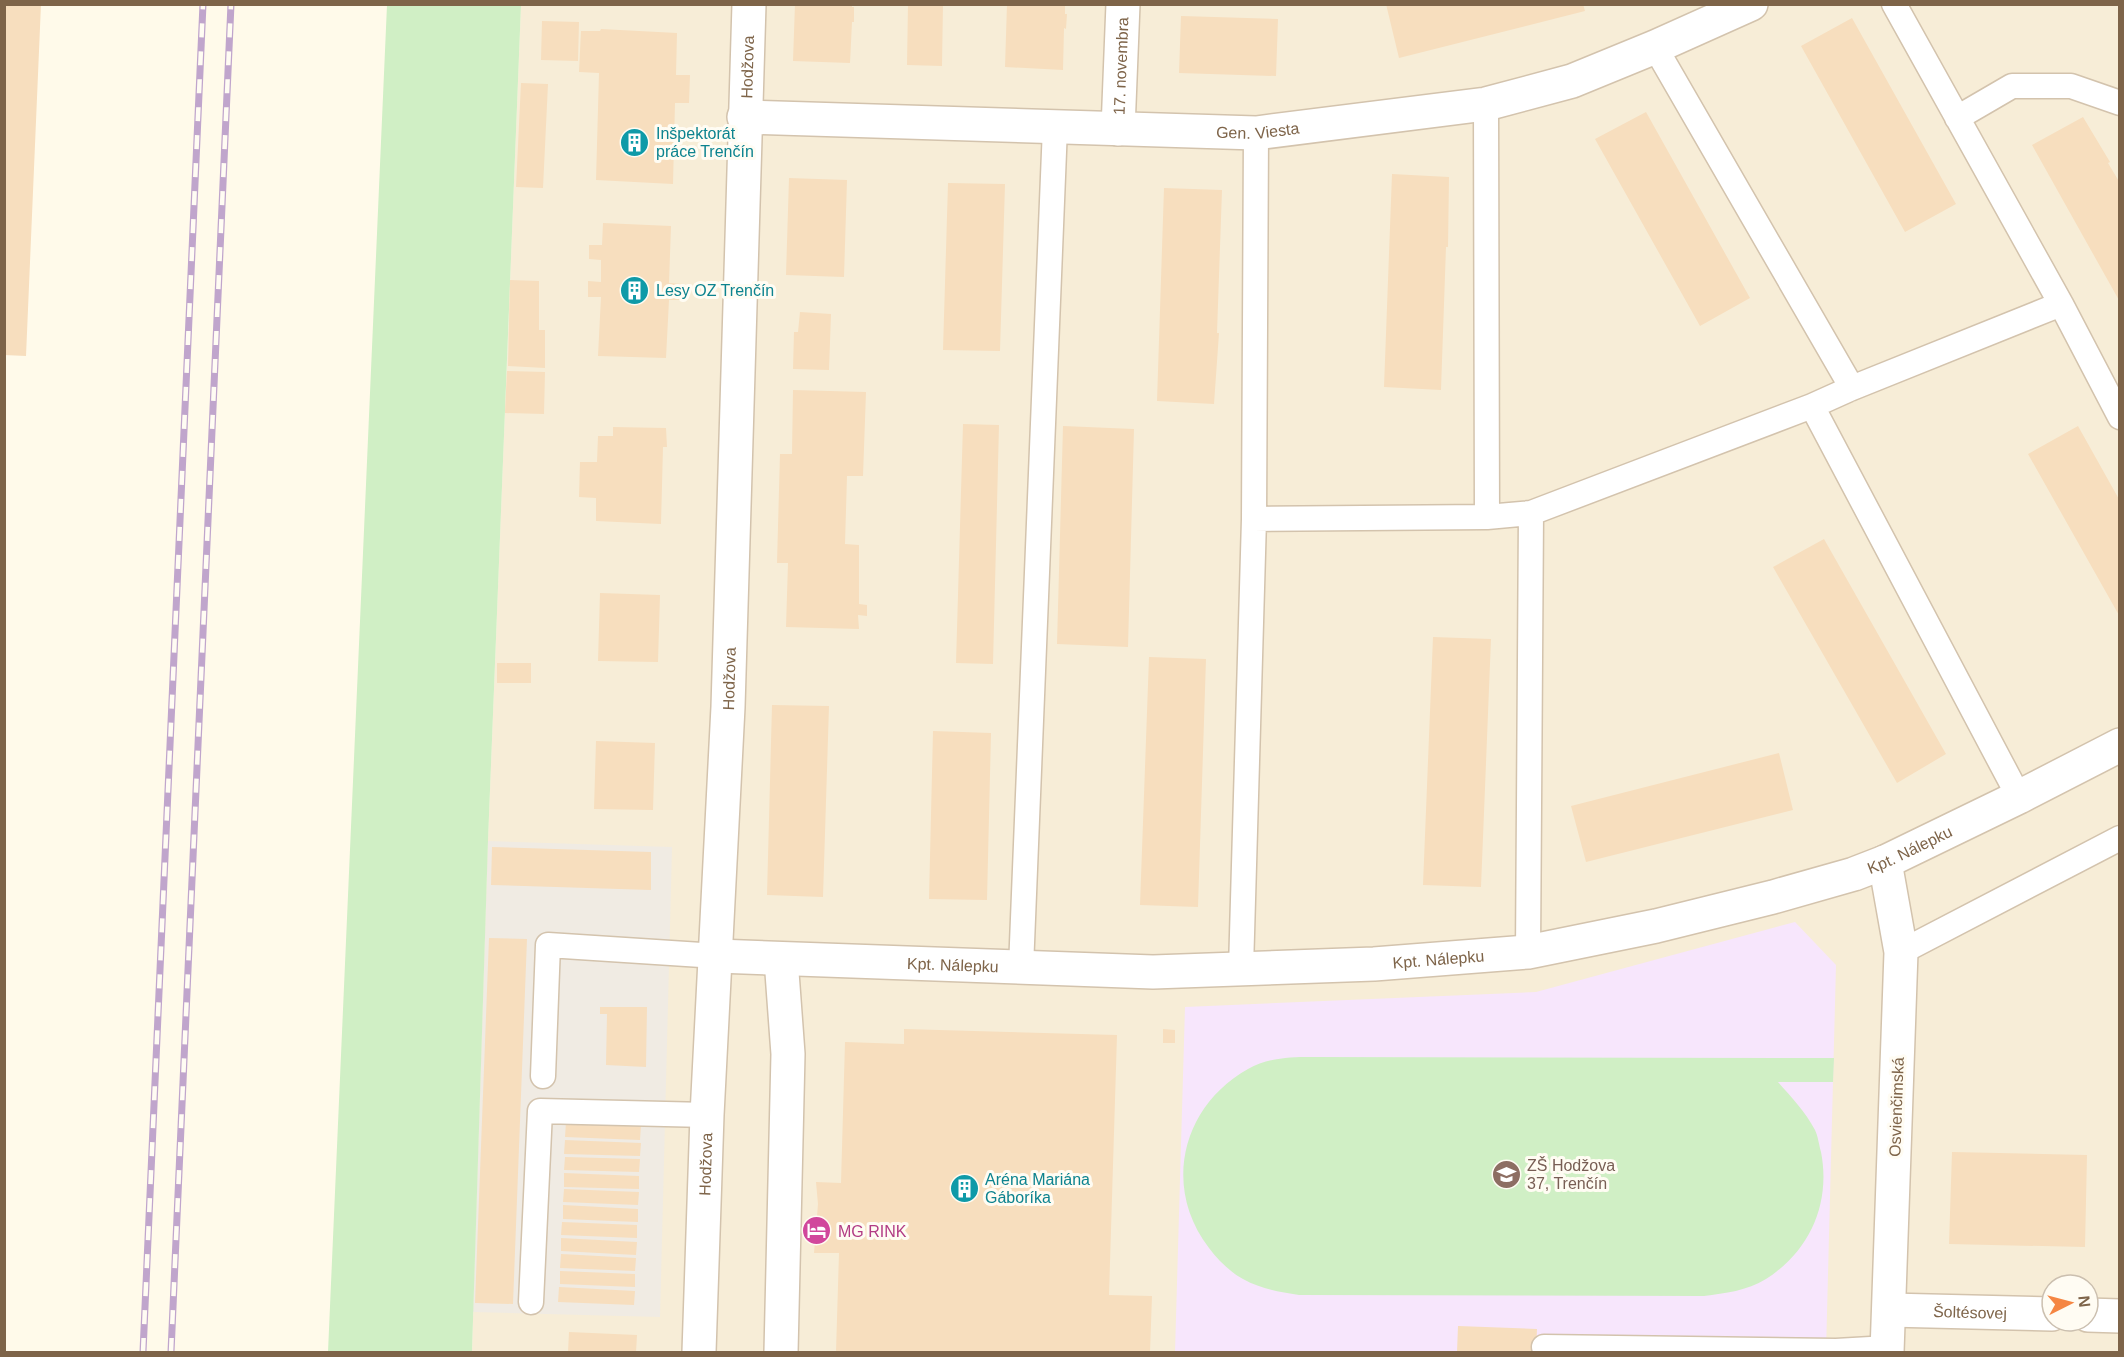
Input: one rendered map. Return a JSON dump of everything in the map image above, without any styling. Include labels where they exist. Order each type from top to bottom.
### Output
[{"type":"street","name":"Hodžova","points":[[699,1353],[707,1115],[717,956],[728,707],[749,4]]},
{"type":"street","name":"17. novembra","points":[[1118,129],[1123,4]]},
{"type":"street","name":"Gen. Viesta","points":[[744,117],[1256,133],[1486,104],[1572,81],[1751,4]]},
{"type":"street","name":"Kpt. Nálepku","points":[[717,956],[1154,972],[1374,964],[1528,952],[1656,926],[1854,874],[1885,862],[2120,745]]},
{"type":"street","name":"Osvienčimská","points":[[1885,862],[1901,952],[1888,1350]]},
{"type":"street","points":[[781,959],[788,1054],[781,1353]]},
{"type":"street","name":"Šoltésovej","points":[[1889,1310],[2040,1314]]},
{"type":"street","points":[[2100,1315],[2120,1316]]},
{"type":"lane","points":[[1894,4],[2061,304],[2120,417]]},
{"type":"lane","points":[[1655,47],[1852,388]]},
{"type":"lane","points":[[1957,118],[2012,86],[2072,86],[2120,103]]},
{"type":"lane","points":[[1486,104],[1487,517]]},
{"type":"lane","points":[[1021,968],[1055,127]]},
{"type":"lane","points":[[1241,969],[1254,519],[1256,133]]},
{"type":"lane","points":[[1254,519],[1487,517],[1531,513],[1812,406],[2061,304]]},
{"type":"lane","points":[[1812,406],[2019,797]]},
{"type":"lane","points":[[1528,952],[1531,513]]},
{"type":"lane","points":[[1901,952],[2120,838]]},
{"type":"lane","points":[[543,1076],[548,945],[717,956]]},
{"type":"lane","points":[[531,1302],[540,1111],[707,1115]]},
{"type":"lane","points":[[1544,1347],[1888,1350]]},
{"type":"shaded area","points":[[521,5],[2119,5],[2119,1352],[472,1352],[488,841]]},
{"type":"shaded area","points":[[488,841],[672,847],[660,1317],[473,1312]]},
{"type":"shaded area","name":"ZŠ Hodžova 37, Trenčín","points":[[1795,922],[1836,965],[1826,1352],[1175,1352],[1185,1007],[1536,992]]},
{"type":"green space","points":[[387,5],[521,5],[488,841],[472,1352],[328,1352]]},
{"type":"green space","points":[[1310,1057],[1834,1058],[1833,1082],[1778,1082],[1803,1111],[1817,1135],[1823,1171],[1820,1207],[1805,1240],[1795,1255],[1781,1268],[1751,1286],[1720,1294],[1704,1296],[1299,1295],[1263,1288],[1243,1279],[1224,1265],[1209,1248],[1194,1224],[1186,1200],[1183,1174],[1186,1150],[1194,1126],[1207,1104],[1225,1085],[1263,1062]]},
{"type":"building","points":[[4,4],[41,4],[26,356],[4,355]]},
{"type":"building","points":[[795,4],[852,4],[854,22],[852,22],[850,63],[793,61]]},
{"type":"building","points":[[908,4],[943,4],[942,66],[907,65]]},
{"type":"building","points":[[1007,4],[1065,4],[1065,14],[1067,14],[1066,29],[1064,28],[1063,70],[1005,67]]},
{"type":"building","points":[[1386,4],[1583,4],[1585,11],[1399,58]]},
{"type":"building","points":[[1181,16],[1278,19],[1276,76],[1179,73]]},
{"type":"building","points":[[1852,18],[1956,204],[1905,232],[1801,46]]},
{"type":"building","points":[[542,21],[579,22],[578,61],[541,60]]},
{"type":"building","name":"Inšpektorát práce Trenčín","points":[[601,29],[677,33],[676,75],[690,75],[689,103],[675,103],[673,184],[596,180],[599,73],[579,72],[581,31],[600,31]]},
{"type":"building","points":[[521,83],[548,84],[543,188],[516,187]]},
{"type":"building","points":[[1646,112],[1750,298],[1700,326],[1595,139]]},
{"type":"building","points":[[2083,117],[2120,183],[2120,302],[2032,145]]},
{"type":"building","points":[[1392,174],[1449,177],[1441,390],[1384,387]]},
{"type":"building","points":[[789,178],[847,180],[844,277],[786,275]]},
{"type":"building","points":[[948,183],[1005,184],[1000,351],[943,350]]},
{"type":"building","points":[[1164,188],[1222,190],[1217,333],[1219,333],[1214,404],[1157,401]]},
{"type":"building","name":"Lesy OZ Trenčín","points":[[603,223],[671,226],[669,283],[683,284],[682,300],[669,300],[666,358],[598,356],[601,297],[588,297],[588,281],[601,282],[601,260],[589,259],[589,245],[602,245]]},
{"type":"building","points":[[510,280],[539,281],[539,330],[545,330],[545,368],[508,366]]},
{"type":"building","points":[[800,312],[831,314],[829,370],[793,369],[794,332],[798,332]]},
{"type":"building","points":[[507,371],[545,372],[544,414],[505,413]]},
{"type":"building","points":[[793,390],[866,392],[863,476],[847,476],[845,544],[859,545],[859,604],[867,605],[867,616],[858,615],[859,629],[786,627],[788,563],[777,563],[780,454],[792,454]]},
{"type":"building","points":[[963,424],[999,425],[993,664],[956,663]]},
{"type":"building","points":[[1063,426],[1134,429],[1128,647],[1057,644]]},
{"type":"building","points":[[2078,426],[2120,501],[2120,617],[2028,454]]},
{"type":"building","points":[[613,427],[666,428],[667,447],[663,447],[661,524],[596,521],[596,498],[579,497],[580,462],[597,462],[598,436],[613,436]]},
{"type":"building","points":[[1824,539],[1946,754],[1897,783],[1773,567]]},
{"type":"building","points":[[600,593],[660,595],[658,662],[598,661]]},
{"type":"building","points":[[1433,637],[1491,639],[1481,887],[1423,885]]},
{"type":"building","points":[[1149,657],[1206,659],[1198,907],[1140,905]]},
{"type":"building","points":[[497,663],[531,663],[531,683],[497,683]]},
{"type":"building","points":[[772,705],[829,706],[823,897],[767,895]]},
{"type":"building","points":[[933,731],[991,733],[987,900],[929,899]]},
{"type":"building","points":[[596,741],[655,743],[653,810],[594,809]]},
{"type":"building","points":[[1779,753],[1793,810],[1586,862],[1571,806]]},
{"type":"building","points":[[492,847],[651,852],[651,890],[491,885]]},
{"type":"building","points":[[489,938],[527,939],[513,1304],[475,1303]]},
{"type":"building","points":[[600,1007],[647,1007],[646,1067],[606,1065],[607,1014],[600,1014]]},
{"type":"building","name":"Aréna Mariána Gáboríka","points":[[904,1029],[1117,1035],[1109,1295],[1152,1296],[1150,1352],[836,1352],[839,1253],[814,1253],[818,1204],[816,1182],[841,1183],[845,1042],[904,1044]]},
{"type":"building","points":[[1163,1029],[1175,1030],[1175,1043],[1163,1043]]},
{"type":"building","points":[[566,1122],[641,1125],[640,1140],[565,1137]]},
{"type":"building","points":[[565,1140],[641,1143],[640,1156],[564,1154]]},
{"type":"building","points":[[1952,1152],[2087,1155],[2085,1247],[1949,1244]]},
{"type":"building","points":[[565,1157],[640,1159],[639,1172],[564,1170]]},
{"type":"building","points":[[564,1173],[639,1176],[639,1189],[564,1187]]},
{"type":"building","points":[[564,1189],[639,1192],[638,1205],[563,1202]]},
{"type":"building","points":[[563,1205],[638,1209],[638,1222],[563,1219]]},
{"type":"building","points":[[562,1222],[637,1225],[637,1238],[561,1235]]},
{"type":"building","points":[[561,1238],[637,1242],[636,1255],[561,1251]]},
{"type":"building","points":[[561,1254],[636,1258],[635,1271],[560,1268]]},
{"type":"building","points":[[560,1271],[635,1274],[635,1287],[560,1284]]},
{"type":"building","points":[[559,1287],[635,1291],[634,1305],[558,1302]]},
{"type":"building","points":[[1458,1326],[1537,1329],[1536,1352],[1457,1352]]},
{"type":"building","points":[[569,1332],[637,1335],[636,1352],[568,1352]]},
{"type":"railway","points":[[143,1352],[203,4]]},
{"type":"railway","points":[[171,1352],[231,4]]},
{"type":"place","name":"Inšpektorát práce Trenčín","points":[[635,142]]},
{"type":"place","name":"Lesy OZ Trenčín","points":[[635,290]]},
{"type":"place","name":"ZŠ Hodžova 37, Trenčín","points":[[1506,1174]]},
{"type":"place","name":"Aréna Mariána Gáboríka","points":[[964,1188]]},
{"type":"place","name":"MG RINK","points":[[817,1231]]}]
